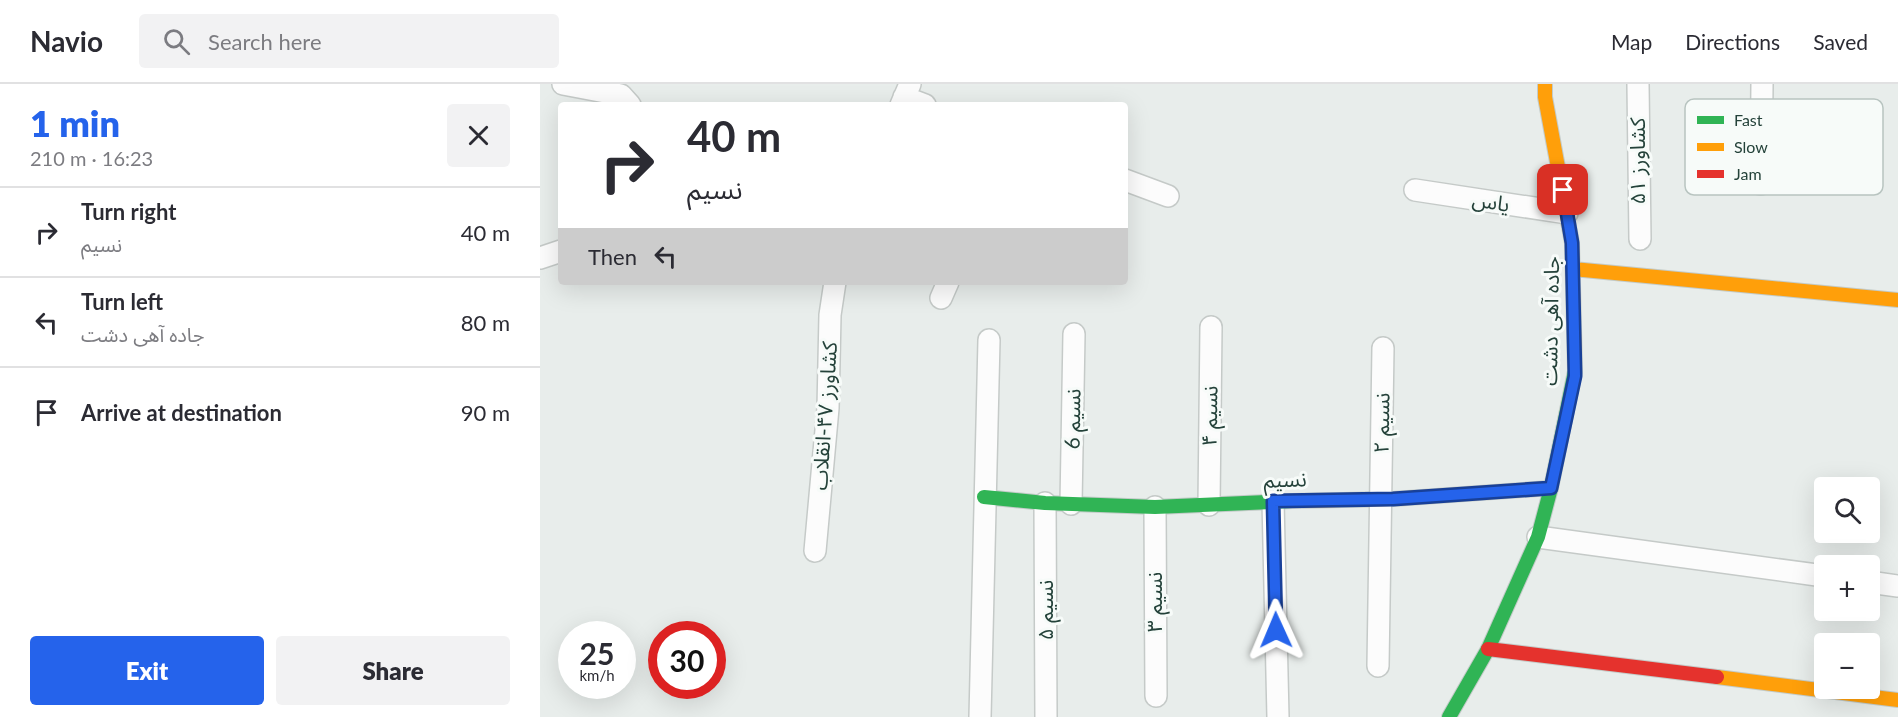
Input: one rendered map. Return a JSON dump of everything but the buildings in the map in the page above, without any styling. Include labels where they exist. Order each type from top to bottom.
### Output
[{"type":"street","points":[[563,84],[606,88],[627,102]]},
{"type":"street","name":"جاده آهی دشت","points":[[1449,717],[1488,649],[1538,537],[1575,376],[1572,243],[1545,98],[1545,84]]},
{"type":"street","name":"کشاورز ۵۱","points":[[1638,84],[1640,238]]},
{"type":"street","points":[[1762,84],[1762,99]]},
{"type":"street","points":[[1128,181],[1168,196]]},
{"type":"street","name":"یاس","points":[[1415,190],[1567,213]]},
{"type":"street","points":[[540,258],[558,252]]},
{"type":"street","points":[[1573,269],[1898,300]]},
{"type":"street","name":"کشاورز ۴۷-انقلاب","points":[[815,551],[828,408],[830,315],[835,285]]},
{"type":"street","name":"نسیم ۴","points":[[1209,505],[1211,327]]},
{"type":"street","name":"نسیم 6","points":[[1071,504],[1074,334]]},
{"type":"street","points":[[980,717],[989,340]]},
{"type":"street","name":"نسیم ۲","points":[[1378,666],[1383,348]]},
{"type":"street","name":"نسیم","points":[[984,497],[1045,503],[1155,507],[1273,501],[1380,499],[1551,488]]},
{"type":"street","points":[[1273,501],[1278,717]]},
{"type":"street","name":"نسیم ۵","points":[[1045,503],[1046,717]]},
{"type":"street","name":"نسیم ۳","points":[[1155,507],[1156,696]]},
{"type":"street","points":[[1538,537],[1814,575]]},
{"type":"street","points":[[1880,584],[1898,586]]},
{"type":"street","points":[[1488,649],[1898,700]]},
{"type":"traffic: fast","points":[[1449,717],[1488,649],[1538,537],[1551,488],[1575,371]]},
{"type":"traffic: fast","points":[[984,497],[1045,503],[1155,507],[1292,501]]},
{"type":"traffic: slow","points":[[1545,84],[1545,97],[1572,243],[1575,371]]},
{"type":"traffic: slow","points":[[1573,269],[1898,300]]},
{"type":"traffic: slow","points":[[1292,501],[1393,499],[1551,488]]},
{"type":"traffic: slow","points":[[1717,677],[1898,700]]},
{"type":"traffic: jam","points":[[1488,649],[1717,677]]},
{"type":"route","points":[[1276,630],[1273,501],[1393,499],[1551,488],[1575,376],[1572,243],[1563,190]]}]
